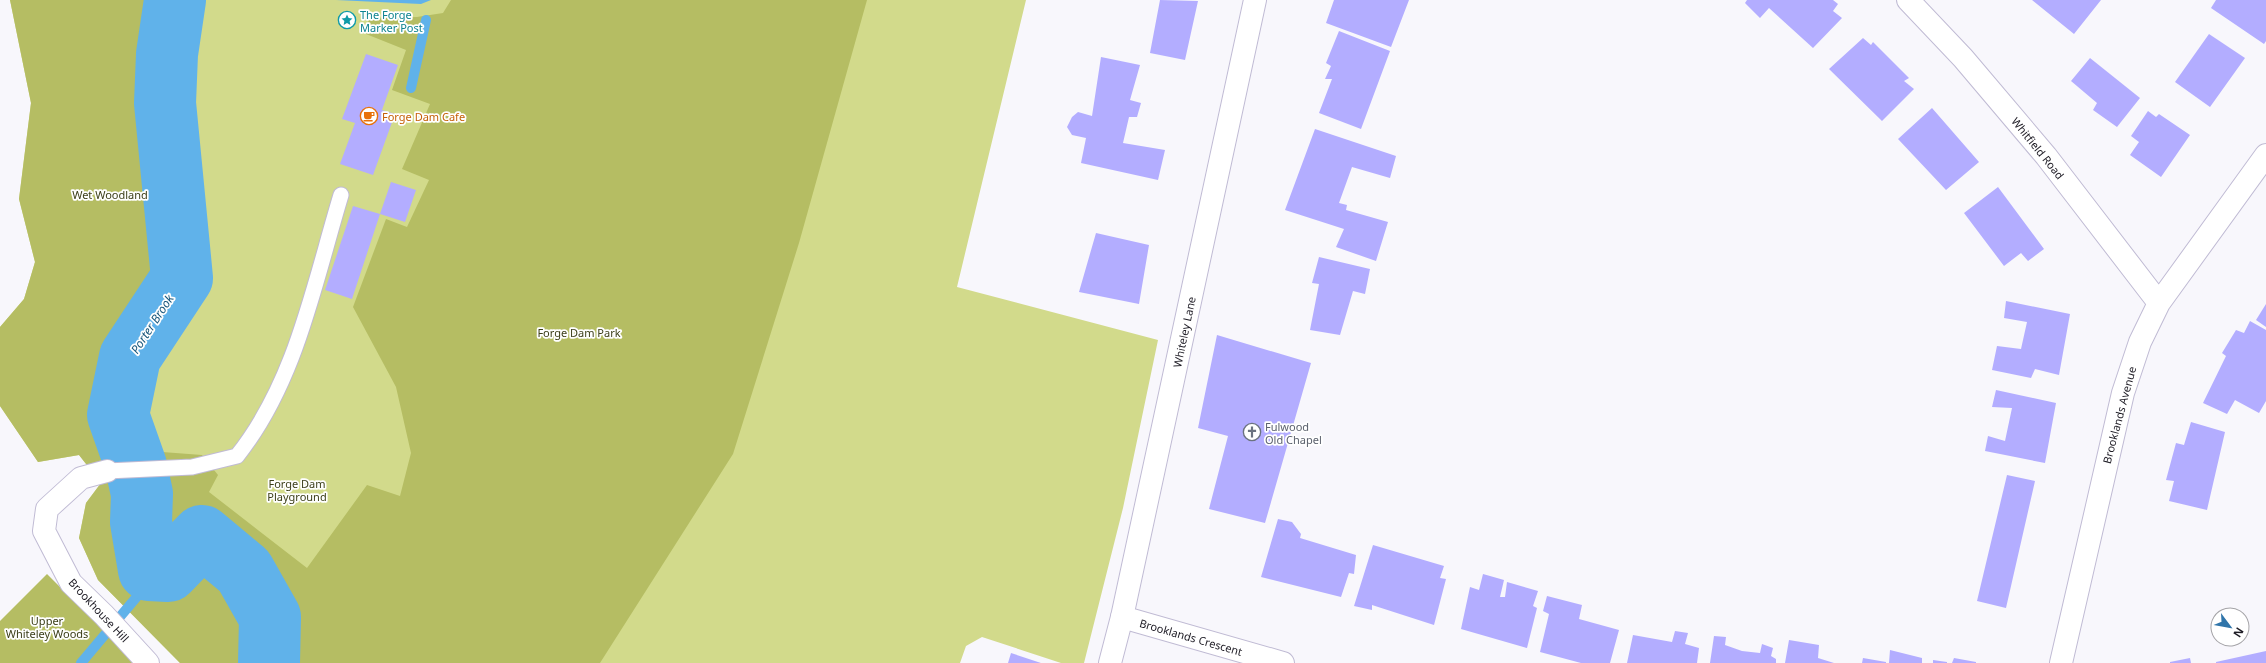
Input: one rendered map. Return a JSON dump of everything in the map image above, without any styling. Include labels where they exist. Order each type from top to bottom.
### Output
[{"type":"street","name":"Whiteley Lane","points":[[1110,663],[1122,618],[1255,0]]},
{"type":"street","name":"Whitfield Road","points":[[1908,0],[1963,58],[2046,156],[2159,304]]},
{"type":"street","name":"Brooklands Avenue","points":[[2061,663],[2123,393],[2140,342],[2159,304],[2266,155]]},
{"type":"street","name":"Brookhouse Hill","points":[[107,471],[81,478],[47,509],[44,531],[71,584],[104,614],[148,663]]},
{"type":"street","name":"Brooklands Crescent","points":[[1122,618],[1283,663]]},
{"type":"lane","points":[[107,471],[156,470],[192,467],[237,456],[265,416],[289,364],[341,195]]},
{"type":"green space","name":"Forge Dam Park","points":[[10,0],[1026,0],[957,287],[1158,340],[1123,508],[1084,663],[1061,663],[982,637],[966,646],[960,663],[180,663],[98,580],[79,538],[86,503],[101,483],[79,455],[38,462],[0,406],[0,327],[24,299],[35,262],[19,199],[31,103]]},
{"type":"green space","name":"Wet Woodland","points":[[10,0],[159,0],[162,11],[188,13],[203,273],[126,404],[149,451],[202,455],[218,475],[209,492],[307,568],[367,485],[400,496],[411,453],[396,387],[353,307],[386,219],[407,227],[429,180],[402,169],[430,104],[392,90],[406,50],[366,34],[369,18],[417,17],[443,13],[451,0],[867,0],[799,243],[733,454],[600,663],[180,663],[98,580],[79,538],[86,503],[101,483],[79,455],[38,462],[0,406],[0,327],[24,299],[35,262],[19,199],[31,103]]},
{"type":"green space","name":"Upper Whiteley Woods","points":[[47,574],[136,663],[0,663],[0,621]]},
{"type":"water","points":[[336,0],[431,0],[421,4]]},
{"type":"building","points":[[1160,0],[1198,1],[1185,60],[1150,53]]},
{"type":"building","points":[[1334,0],[1409,0],[1391,47],[1326,23]]},
{"type":"building","points":[[1747,0],[1833,0],[1838,4],[1833,11],[1842,18],[1813,48],[1769,8],[1760,18],[1745,3]]},
{"type":"building","points":[[2032,0],[2101,0],[2074,34]]},
{"type":"building","points":[[2216,0],[2266,0],[2266,41],[2264,44],[2211,8]]},
{"type":"building","points":[[1339,31],[1390,51],[1361,129],[1319,113],[1332,79],[1325,79],[1331,66],[1326,63]]},
{"type":"building","points":[[2209,34],[2245,58],[2210,107],[2175,82]]},
{"type":"building","points":[[1863,38],[1871,45],[1873,42],[1909,78],[1904,81],[1914,89],[1882,121],[1829,69]]},
{"type":"building","name":"Forge Dam Cafe","points":[[366,54],[398,65],[382,110],[395,114],[373,175],[340,164],[355,123],[342,119]]},
{"type":"building","points":[[1101,57],[1140,65],[1130,100],[1141,103],[1137,117],[1129,117],[1123,143],[1165,150],[1158,180],[1081,163],[1086,138],[1072,135],[1067,127],[1072,117],[1078,112],[1092,116]]},
{"type":"building","points":[[2090,58],[2140,98],[2117,127],[2093,110],[2097,103],[2071,81]]},
{"type":"building","points":[[1932,108],[1979,162],[1946,190],[1898,139]]},
{"type":"building","points":[[2148,111],[2156,117],[2159,114],[2190,135],[2161,177],[2130,155],[2139,142],[2131,136]]},
{"type":"building","points":[[1315,129],[1396,156],[1390,178],[1352,167],[1339,203],[1347,205],[1346,210],[1388,222],[1376,261],[1336,247],[1344,229],[1285,210]]},
{"type":"building","points":[[391,182],[416,190],[405,222],[380,214]]},
{"type":"building","points":[[1998,187],[2044,249],[2028,261],[2021,253],[2004,266],[1964,213]]},
{"type":"building","points":[[353,206],[380,214],[352,299],[325,290]]},
{"type":"building","points":[[1096,233],[1149,245],[1139,304],[1079,292]]},
{"type":"building","points":[[1319,257],[1370,269],[1365,294],[1353,291],[1340,335],[1310,330],[1319,284],[1312,283]]},
{"type":"building","points":[[2006,301],[2070,314],[2059,375],[2035,369],[2031,378],[1992,370],[1997,346],[2021,349],[2027,322],[2004,318]]},
{"type":"building","points":[[2266,304],[2266,327],[2256,320]]},
{"type":"building","points":[[2250,321],[2266,330],[2266,401],[2259,413],[2235,400],[2227,414],[2203,403],[2226,356],[2222,353],[2236,330],[2244,333]]},
{"type":"building","name":"Fulwood Old Chapel","points":[[1217,335],[1311,363],[1265,523],[1209,509],[1228,436],[1198,428]]},
{"type":"building","points":[[1996,390],[2056,403],[2045,463],[1985,451],[1988,436],[2005,441],[2012,408],[1992,407]]},
{"type":"building","points":[[2191,422],[2225,432],[2207,510],[2169,501],[2174,481],[2166,480],[2176,443],[2184,445]]},
{"type":"building","points":[[2007,475],[2035,481],[2006,608],[1977,601]]},
{"type":"building","points":[[1278,519],[1292,522],[1301,534],[1300,538],[1356,555],[1354,574],[1349,573],[1341,597],[1261,577]]},
{"type":"building","points":[[1373,545],[1444,566],[1440,578],[1446,579],[1434,625],[1372,605],[1372,610],[1354,606]]},
{"type":"building","points":[[1483,574],[1504,580],[1500,597],[1505,597],[1507,582],[1538,591],[1533,606],[1537,608],[1527,648],[1461,629],[1470,587],[1479,590]]},
{"type":"building","points":[[1547,596],[1582,605],[1579,619],[1619,630],[1610,663],[1581,663],[1540,652],[1549,614],[1543,611]]},
{"type":"building","points":[[1675,631],[1688,633],[1685,644],[1699,648],[1697,663],[1627,663],[1633,635],[1672,642]]},
{"type":"building","points":[[1714,636],[1726,637],[1725,645],[1742,651],[1760,653],[1762,644],[1773,648],[1771,656],[1776,659],[1776,663],[1710,663]]},
{"type":"building","points":[[1789,640],[1819,645],[1818,658],[1834,663],[1785,663]]},
{"type":"building","points":[[1890,650],[1922,658],[1922,663],[1889,663]]},
{"type":"building","points":[[2266,651],[2266,663],[2216,663],[2216,662]]},
{"type":"building","points":[[1011,653],[1041,663],[1008,663]]},
{"type":"building","points":[[1863,658],[1886,662],[1886,663],[1862,663]]},
{"type":"building","points":[[1954,658],[1976,662],[1976,663],[1952,663]]},
{"type":"building","points":[[2190,658],[2191,663],[2170,663],[2170,662]]},
{"type":"building","points":[[1933,660],[1947,662],[1947,663],[1933,663]]},
{"type":"waterway","name":"Porter Brook","points":[[175,0],[167,54],[165,103],[182,278],[130,357],[118,415],[136,466],[142,494],[141,522],[149,570],[168,571],[202,536],[244,571],[270,617],[269,663]]},
{"type":"waterway","points":[[411,88],[426,20]]},
{"type":"waterway","points":[[202,536],[216,521]]},
{"type":"waterway","points":[[81,663],[140,593],[149,570]]},
{"type":"place","name":"The Forge Marker Post","points":[[347,20]]},
{"type":"place","name":"Forge Dam Cafe","points":[[369,116]]},
{"type":"place","name":"Fulwood Old Chapel","points":[[1252,432]]},
{"type":"park label","name":"Forge Dam Playground","points":[[297,489]]}]
